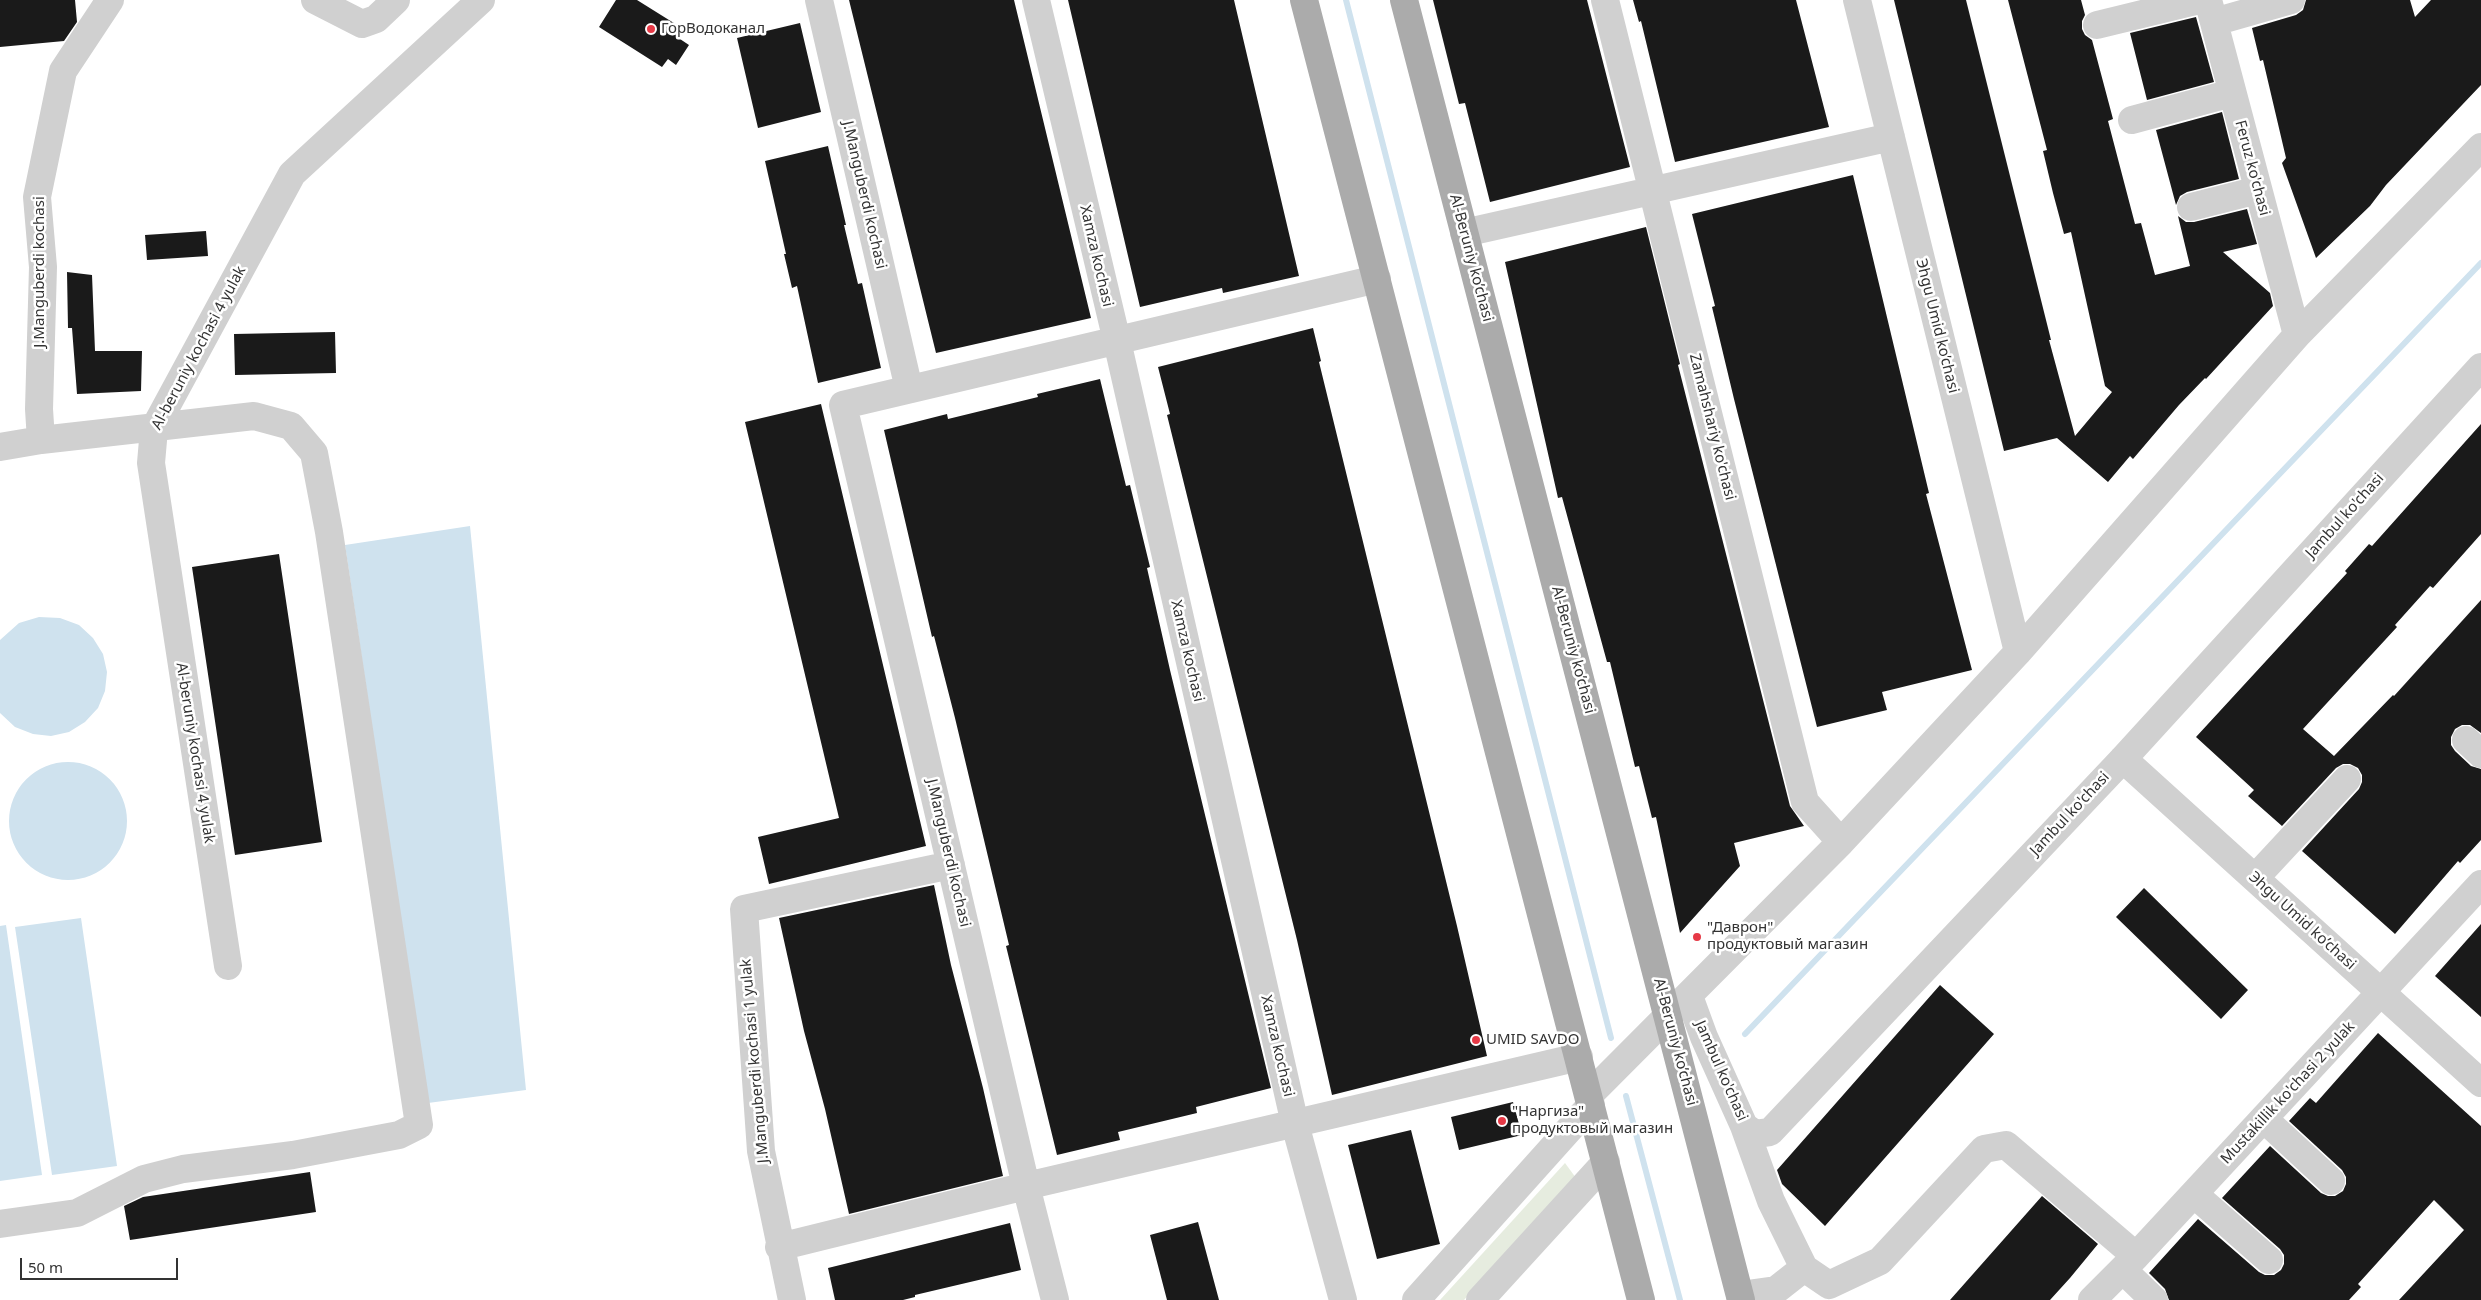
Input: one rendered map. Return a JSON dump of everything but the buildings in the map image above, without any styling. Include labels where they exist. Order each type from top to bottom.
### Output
[{"type":"main road","points":[[1304,0],[1641,1300]]},
{"type":"main road","name":"Al-Beruniy ko’chasi","points":[[1404,0],[1741,1297]]},
{"type":"street","name":"J.Manguberdi kochasi","points":[[41,440],[38,409],[43,267],[37,197],[63,71],[110,0]]},
{"type":"street","points":[[315,0],[362,24],[376,20],[396,0]]},
{"type":"street","name":"Al-beruniy kochasi 4 yulak","points":[[228,966],[151,463],[154,429],[292,174],[481,0]]},
{"type":"street","name":"J.Manguberdi kochasi","points":[[819,0],[909,389],[844,405],[1026,1186],[1055,1300]]},
{"type":"street","name":"Xamza kochasi","points":[[1036,0],[1117,341],[1295,1124],[1343,1300]]},
{"type":"street","name":"Zamahshariy ko'chasi","points":[[1606,0],[1805,802],[1841,842]]},
{"type":"street","name":"Эhgu Umid ko’chasi","points":[[1857,0],[2018,652]]},
{"type":"street","points":[[2097,25],[2207,7],[2291,0]]},
{"type":"street","name":"Feruz ko'chasi","points":[[2207,7],[2297,335]]},
{"type":"street","points":[[2132,120],[2232,93]]},
{"type":"street","points":[[1464,233],[1891,137]]},
{"type":"street","name":"Jambul ko'chasi","points":[[1416,1300],[1590,1100],[1668,1017],[1841,842],[2018,652],[2297,335],[2481,147]]},
{"type":"street","points":[[2191,206],[2258,190]]},
{"type":"street","points":[[909,389],[1377,279]]},
{"type":"street","name":"Jambul ko'chasi","points":[[1689,996],[1704,1037],[1744,1126],[1755,1134],[1770,1132],[2123,759],[2481,367]]},
{"type":"street","points":[[0,447],[41,440],[154,429],[254,416],[291,426],[314,453],[329,532],[419,1125],[400,1135],[293,1155],[183,1169],[144,1178],[77,1213],[0,1224]]},
{"type":"street","name":"Эhgu Umid ko’chasi","points":[[2123,759],[2481,1083]]},
{"type":"street","points":[[2255,878],[2347,779]]},
{"type":"street","name":"J.Manguberdi kochasi 1 yulak","points":[[792,1300],[779,1247],[760,1151],[744,909],[951,865]]},
{"type":"street","name":"Mustakillik ko'chasi 2 yulak","points":[[2092,1300],[2382,993],[2481,884]]},
{"type":"street","points":[[779,1247],[1026,1186],[1579,1057]]},
{"type":"street","points":[[2264,1119],[2331,1181]]},
{"type":"street","points":[[1744,1126],[1771,1201],[1804,1268],[1829,1285],[1880,1261],[1984,1149],[2006,1145],[2129,1263],[2154,1300]]},
{"type":"street","points":[[1480,1300],[1606,1162]]},
{"type":"street","points":[[2194,1194],[2269,1260]]},
{"type":"street","points":[[1741,1297],[1776,1290],[1804,1268]]},
{"type":"shaded area","points":[[1565,1163],[1576,1178],[1464,1300],[1440,1300]]},
{"type":"water","points":[[470,526],[526,1090],[428,1103],[345,545]]},
{"type":"water","points":[[39,617],[60,618],[79,625],[93,638],[103,654],[107,672],[105,691],[98,708],[85,722],[69,732],[51,736],[33,734],[15,727],[0,713],[0,640],[19,623]]},
{"type":"water","points":[[68,762],[91,766],[110,779],[123,798],[127,821],[123,844],[110,863],[91,876],[68,880],[45,876],[26,863],[13,844],[9,821],[13,798],[26,779],[45,766]]},
{"type":"water","points":[[81,918],[117,1166],[52,1175],[15,927]]},
{"type":"water","points":[[6,925],[42,1175],[0,1181],[0,926]]},
{"type":"waterway","points":[[1346,0],[1611,1038]]},
{"type":"waterway","points":[[1745,1034],[2481,263]]},
{"type":"waterway","points":[[1626,1096],[1680,1300]]},
{"type":"place","name":"ГорВодоканал","points":[[651,29]]},
{"type":"place","name":"\"Даврон\" продуктовый магазин","points":[[1697,937]]},
{"type":"place","name":"UMID SAVDO","points":[[1476,1040]]},
{"type":"place","name":"\"Наргиза\" продуктовый магазин","points":[[1502,1121]]}]
